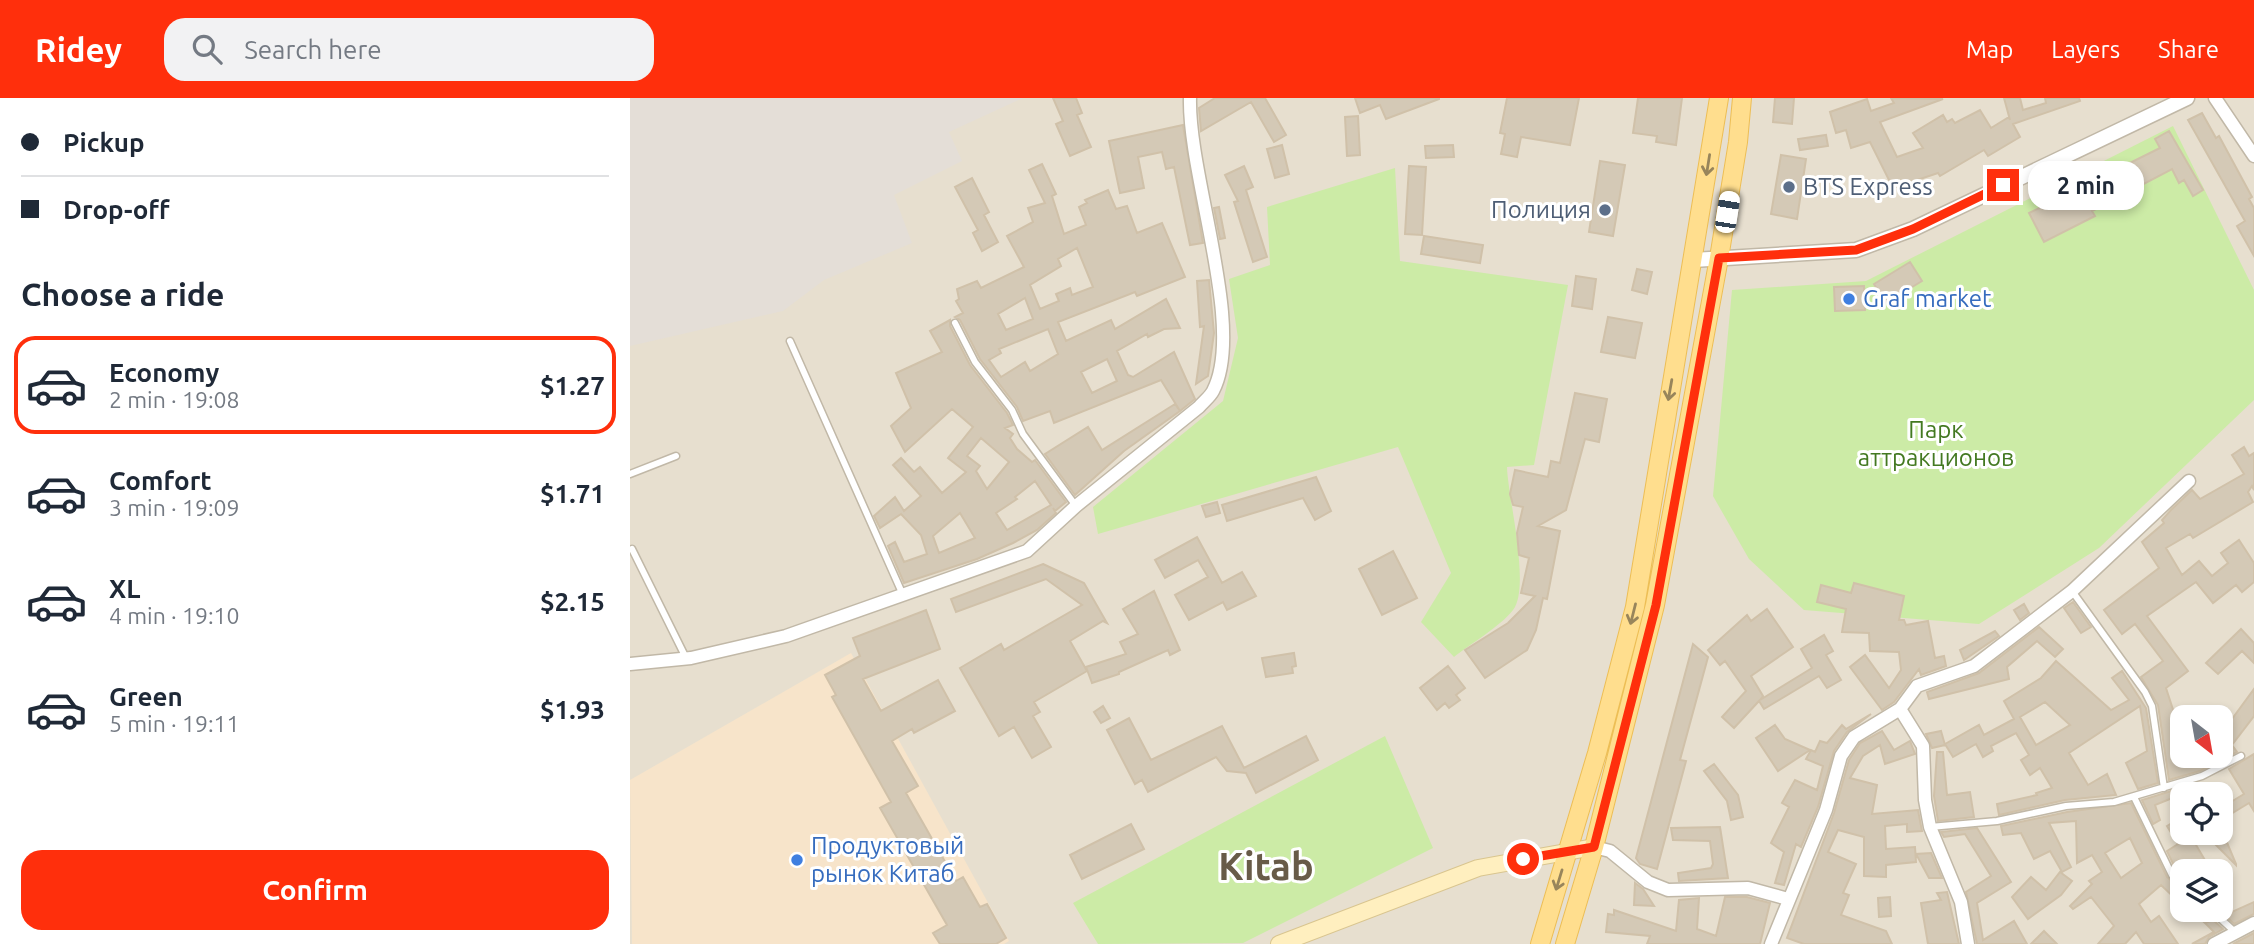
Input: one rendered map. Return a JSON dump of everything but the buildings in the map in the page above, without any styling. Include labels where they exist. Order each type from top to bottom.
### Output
[{"type":"main road","points":[[1540,944],[1597,753],[1635,607],[1719,98]]},
{"type":"main road","points":[[1565,944],[1594,847],[1656,605],[1719,258],[1738,142],[1742,98]]},
{"type":"main road","points":[[1279,944],[1478,868],[1594,847]]},
{"type":"street","points":[[630,664],[686,658],[786,636],[1027,551],[1076,506],[1199,407],[1213,392],[1222,360],[1222,297],[1196,174],[1189,98]]},
{"type":"street","points":[[1693,260],[1856,250],[1913,229],[2187,98]]},
{"type":"street","points":[[2215,98],[2254,156]]},
{"type":"street","points":[[1771,944],[1826,810],[1841,756],[1854,737],[1900,709],[1917,686],[1974,666],[2072,591],[2189,481]]},
{"type":"street","points":[[1900,709],[1923,746],[1925,800],[1930,827],[1961,902],[1968,944]]},
{"type":"street","points":[[1594,847],[1610,851],[1648,881],[1668,890],[1748,888],[1788,900]]},
{"type":"street","points":[[2214,944],[2254,923]]},
{"type":"lane","points":[[956,323],[975,362],[1012,410],[1023,434],[1076,506]]},
{"type":"lane","points":[[790,341],[903,595]]},
{"type":"lane","points":[[630,474],[676,456]]},
{"type":"lane","points":[[632,549],[686,658]]},
{"type":"lane","points":[[2072,591],[2145,692],[2152,706],[2164,788]]},
{"type":"lane","points":[[1930,827],[1997,821],[2066,806],[2113,802],[2202,776],[2241,756]]},
{"type":"lane","points":[[2134,797],[2170,871]]},
{"type":"lane","points":[[2224,922],[2236,933]]},
{"type":"shaded area","name":"Kitab","points":[[630,98],[2254,98],[2254,944],[630,944]]},
{"type":"shaded area","points":[[630,98],[1023,98],[949,132],[962,161],[894,195],[912,243],[824,280],[783,311],[630,346]]},
{"type":"shaded area","name":"Продуктовый рынок Китаб","points":[[851,653],[1009,941],[1004,944],[632,944],[630,780]]},
{"type":"green space","name":"Парк аттракционов","points":[[2173,126],[2254,290],[2254,400],[2099,548],[1979,624],[1804,610],[1749,559],[1713,496],[1732,290],[1866,281]]},
{"type":"green space","points":[[1395,168],[1400,261],[1568,285],[1534,465],[1507,467],[1519,563],[1518,599],[1513,610],[1501,622],[1454,657],[1421,622],[1451,573],[1398,447],[1098,534],[1093,507],[1223,401],[1238,338],[1229,279],[1270,265],[1267,207]]},
{"type":"green space","points":[[1385,736],[1433,848],[1243,943],[1098,944],[1073,903]]},
{"type":"place","name":"BTS Express","points":[[1789,187]]},
{"type":"place","name":"Полиция","points":[[1605,210]]},
{"type":"place","name":"Graf market","points":[[1849,299]]},
{"type":"place","name":"Продуктовый рынок Китаб","points":[[797,860]]},
{"type":"district","name":"Kitab","points":[[1266,867]]},
{"type":"route","points":[[1523,859],[1594,847],[1656,605],[1719,258],[1856,250],[1913,229],[2003,185]]}]
